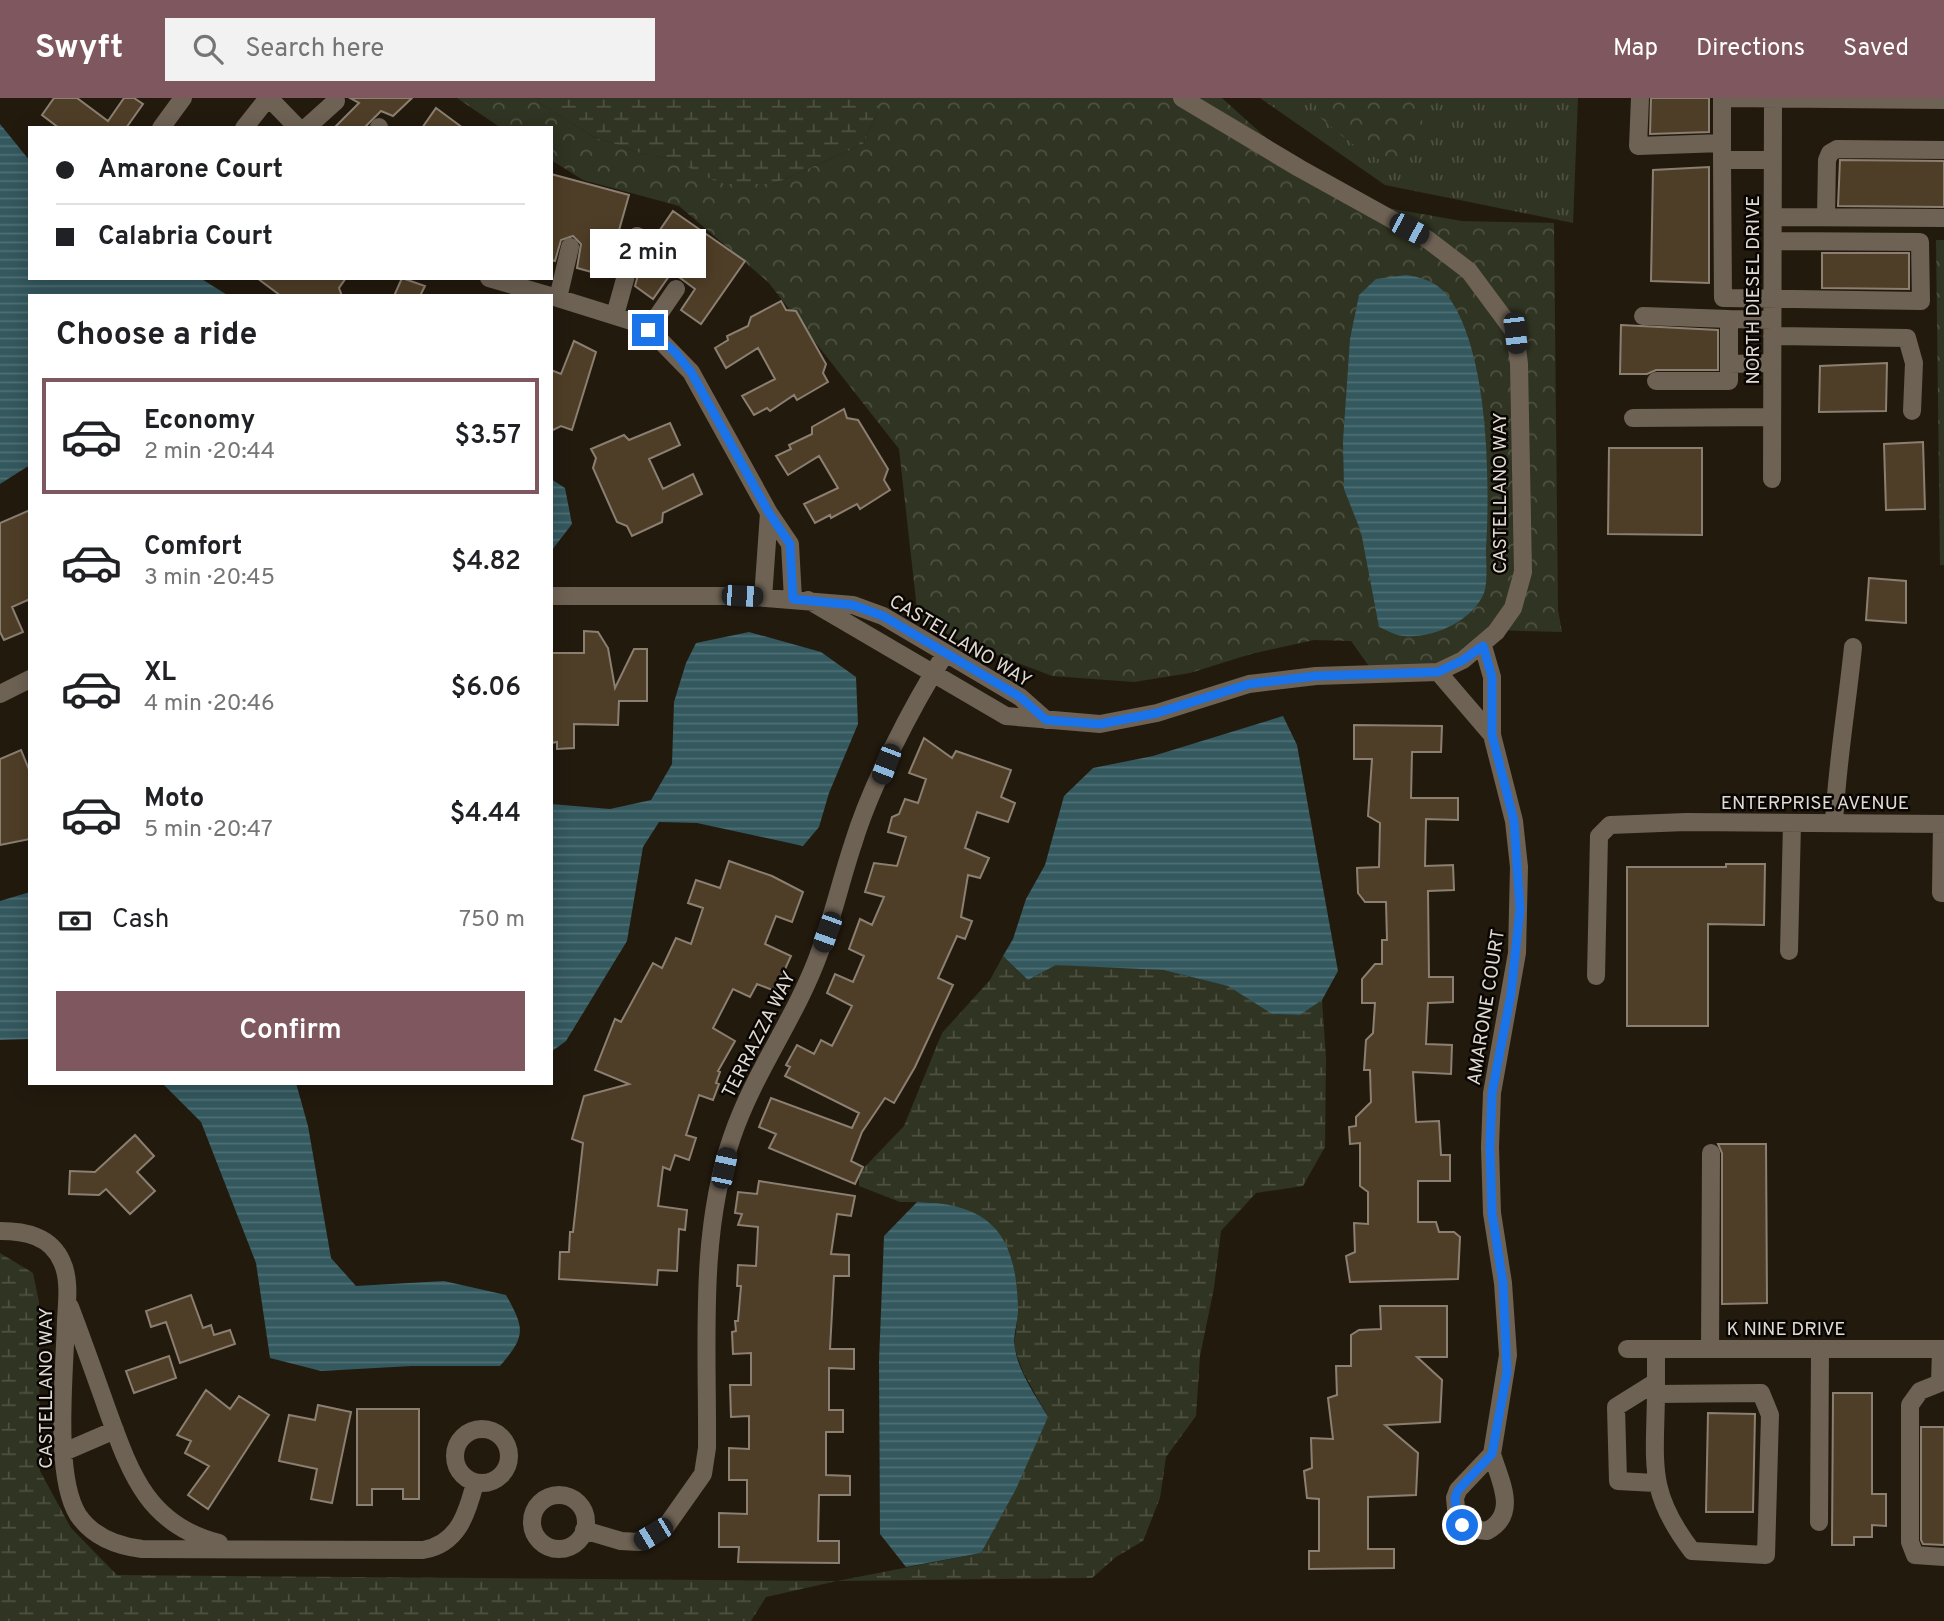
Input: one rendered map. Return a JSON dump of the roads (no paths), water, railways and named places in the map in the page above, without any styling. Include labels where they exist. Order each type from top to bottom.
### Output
[{"type":"street","points":[[155,126],[183,98]]},
{"type":"street","points":[[246,126],[269,98],[296,126]]},
{"type":"street","name":"CASTELLANO WAY","points":[[800,600],[1006,716],[1100,724],[1157,713],[1262,682],[1316,676],[1438,672],[1463,660],[1483,646],[1513,608],[1523,572],[1520,377],[1515,333],[1469,271],[1427,239],[1299,168],[1182,98]]},
{"type":"street","points":[[1640,98],[1638,146],[1722,152],[1773,160]]},
{"type":"street","points":[[1656,381],[1729,381],[1723,298],[1722,98],[1944,100]]},
{"type":"street","name":"NORTH DIESEL DRIVE","points":[[1772,479],[1773,99]]},
{"type":"street","points":[[309,126],[338,103]]},
{"type":"street","points":[[1826,217],[1827,160],[1830,153],[1837,149],[1944,150]]},
{"type":"street","points":[[1773,217],[1944,218]]},
{"type":"street","points":[[615,315],[630,253],[637,236]]},
{"type":"street","points":[[1723,298],[1772,301],[1921,301],[1920,242],[1773,241]]},
{"type":"street","points":[[568,251],[553,297],[615,315],[648,330],[675,352],[691,372],[769,513],[790,544],[800,600]]},
{"type":"street","points":[[496,280],[543,294]]},
{"type":"street","points":[[648,330],[674,293]]},
{"type":"street","points":[[1643,316],[1726,319],[1772,328],[1907,338],[1914,363],[1912,411]]},
{"type":"street","points":[[1729,365],[1772,363]]},
{"type":"street","points":[[1633,418],[1772,417]]},
{"type":"street","points":[[763,598],[769,513]]},
{"type":"street","name":"CASTELLANO WAY","points":[[553,596],[763,598],[853,605],[883,616],[1020,697],[1046,720]]},
{"type":"street","points":[[1483,646],[1492,677],[1492,735]]},
{"type":"street","points":[[1834,823],[1838,749],[1845,724],[1853,647]]},
{"type":"street","name":"TERRAZZA WAY","points":[[584,1530],[621,1541],[639,1542],[667,1525],[703,1474],[707,1448],[709,1270],[714,1218],[731,1139],[754,1081],[809,982],[836,907],[853,842],[886,764],[945,654]]},
{"type":"street","points":[[1438,672],[1492,735]]},
{"type":"street","points":[[0,694],[28,680]]},
{"type":"street","name":"AMARONE COURT","points":[[1492,735],[1514,821],[1520,909],[1511,994],[1492,1093],[1492,1213],[1503,1283],[1508,1355],[1492,1454]]},
{"type":"street","name":"ENTERPRISE AVENUE","points":[[1596,976],[1599,836],[1610,825],[1686,822],[1943,824]]},
{"type":"street","points":[[1789,951],[1792,823]]},
{"type":"street","points":[[1943,824],[1941,893],[1944,893]]},
{"type":"street","points":[[1710,1349],[1711,1153]]},
{"type":"street","name":"CASTELLANO WAY","points":[[0,1231],[26,1233],[47,1243],[63,1263],[67,1297],[64,1452],[66,1478],[74,1506],[88,1527],[100,1536],[142,1549],[435,1548],[460,1527],[475,1483]]},
{"type":"street","name":"CASTELLANO WAY","points":[[67,1297],[132,1475],[156,1508],[194,1534],[240,1548]]},
{"type":"street","name":"K NINE DRIVE","points":[[1627,1349],[1943,1349]]},
{"type":"street","points":[[1655,1483],[1618,1481],[1616,1407],[1656,1388],[1761,1393],[1770,1415],[1766,1555],[1692,1551],[1670,1522],[1655,1483],[1656,1388],[1656,1349]]},
{"type":"street","points":[[1943,1349],[1942,1384],[1920,1391],[1910,1405],[1910,1542],[1914,1555],[1944,1557]]},
{"type":"street","points":[[1819,1522],[1820,1350]]},
{"type":"street","points":[[64,1452],[115,1430]]},
{"type":"water","points":[[0,124],[28,159],[28,280],[203,280],[226,294],[28,294],[28,466],[0,484]]},
{"type":"water","points":[[1406,275],[1425,279],[1441,288],[1463,323],[1480,386],[1488,490],[1486,577],[1484,593],[1479,603],[1461,620],[1450,626],[1415,636],[1398,635],[1379,627],[1361,532],[1344,489],[1343,441],[1350,339],[1359,295],[1376,279]]},
{"type":"water","points":[[553,480],[565,488],[572,524],[553,549]]},
{"type":"water","points":[[749,632],[821,652],[856,677],[858,724],[829,793],[819,827],[803,846],[697,823],[659,822],[643,847],[627,941],[566,1041],[553,1051],[553,804],[610,809],[651,800],[672,764],[674,702],[686,663],[696,643]]},
{"type":"water","points":[[1283,716],[1297,745],[1338,971],[1322,1000],[1300,1015],[1272,1014],[1228,986],[1163,970],[1056,965],[1028,980],[1003,956],[1013,939],[1026,899],[1045,865],[1064,796],[1093,768],[1153,756]]},
{"type":"water","points":[[28,893],[28,1039],[0,1040],[0,901]]},
{"type":"water","points":[[164,1085],[297,1085],[308,1126],[331,1258],[356,1286],[444,1281],[506,1295],[517,1316],[520,1332],[509,1356],[500,1366],[412,1366],[321,1371],[270,1358],[256,1263],[201,1122]]},
{"type":"water","points":[[917,1202],[965,1209],[983,1218],[996,1229],[1006,1245],[1017,1285],[1018,1311],[1014,1344],[1017,1358],[1028,1384],[1048,1417],[1016,1489],[981,1553],[906,1567],[880,1534],[879,1361],[884,1236]]}]
